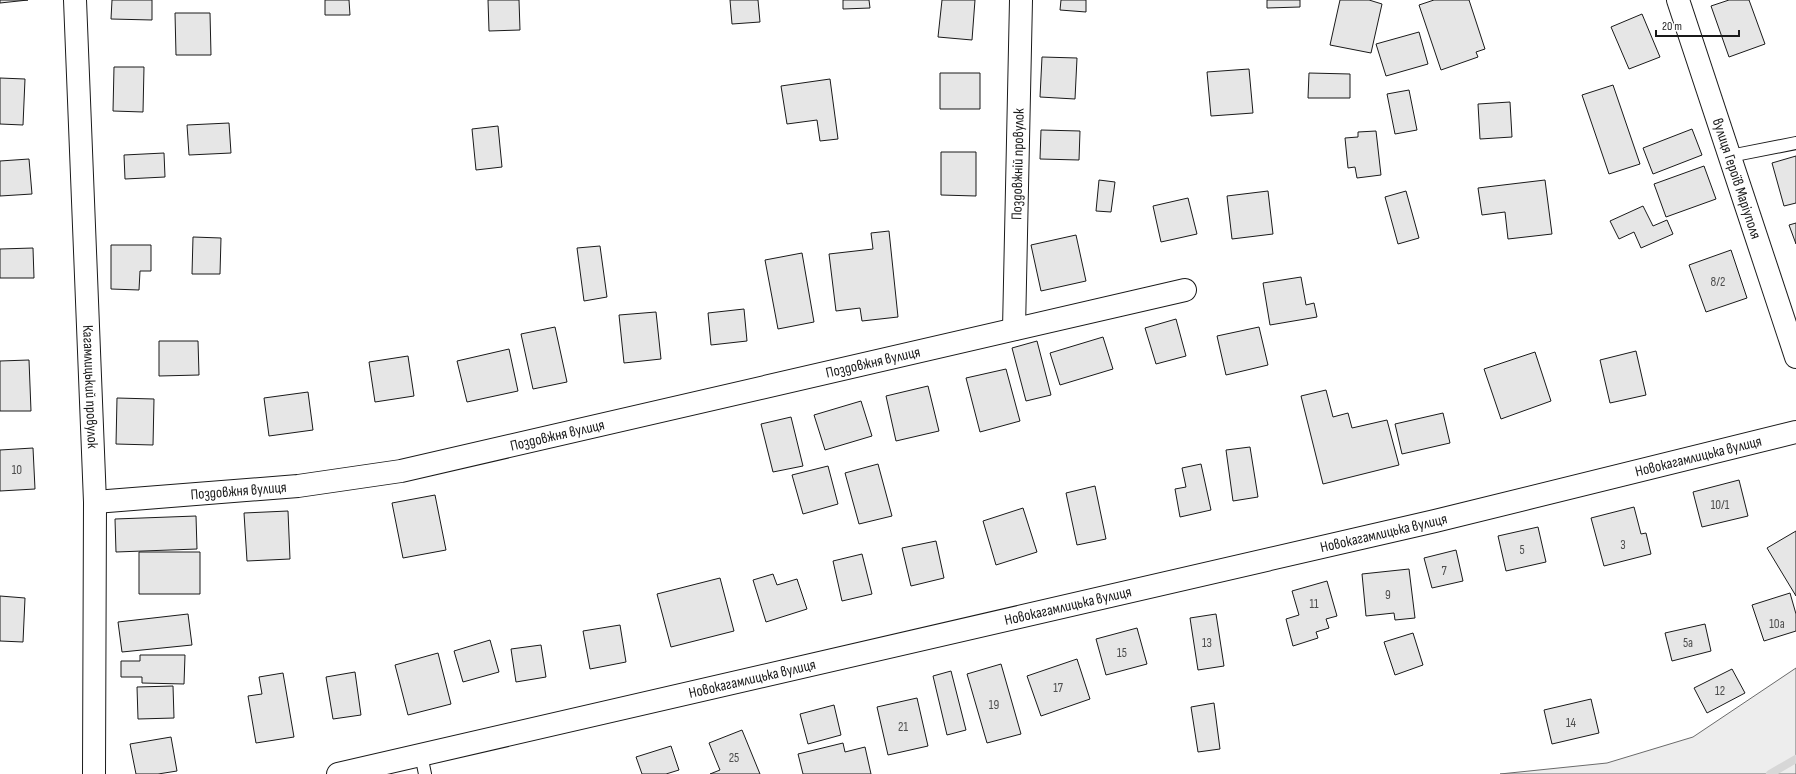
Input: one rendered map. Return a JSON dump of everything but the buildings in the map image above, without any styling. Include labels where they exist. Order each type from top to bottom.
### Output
[{"type":"street","name":"Кагамлицький провулок","points":[[75,0],[95,502],[94,774]]},
{"type":"street","name":"Поздовжній провулок","points":[[1014,329],[1021,0]]},
{"type":"street","name":"вулиця Героїв Маріуполя","points":[[1678,0],[1796,357]]},
{"type":"street","name":"Поздовжня вулиця","points":[[95,502],[298,486],[401,471],[1185,290]]},
{"type":"street","name":"Новокагамлицька вулиця","points":[[338,774],[423,764],[1435,522],[1796,432]]},
{"type":"lane","points":[[1730,156],[1796,143]]},
{"type":"shaded area","points":[[1796,668],[1796,774],[1500,774],[1607,763],[1693,737]]},
{"type":"waterway","points":[[1770,774],[1796,759]]}]
